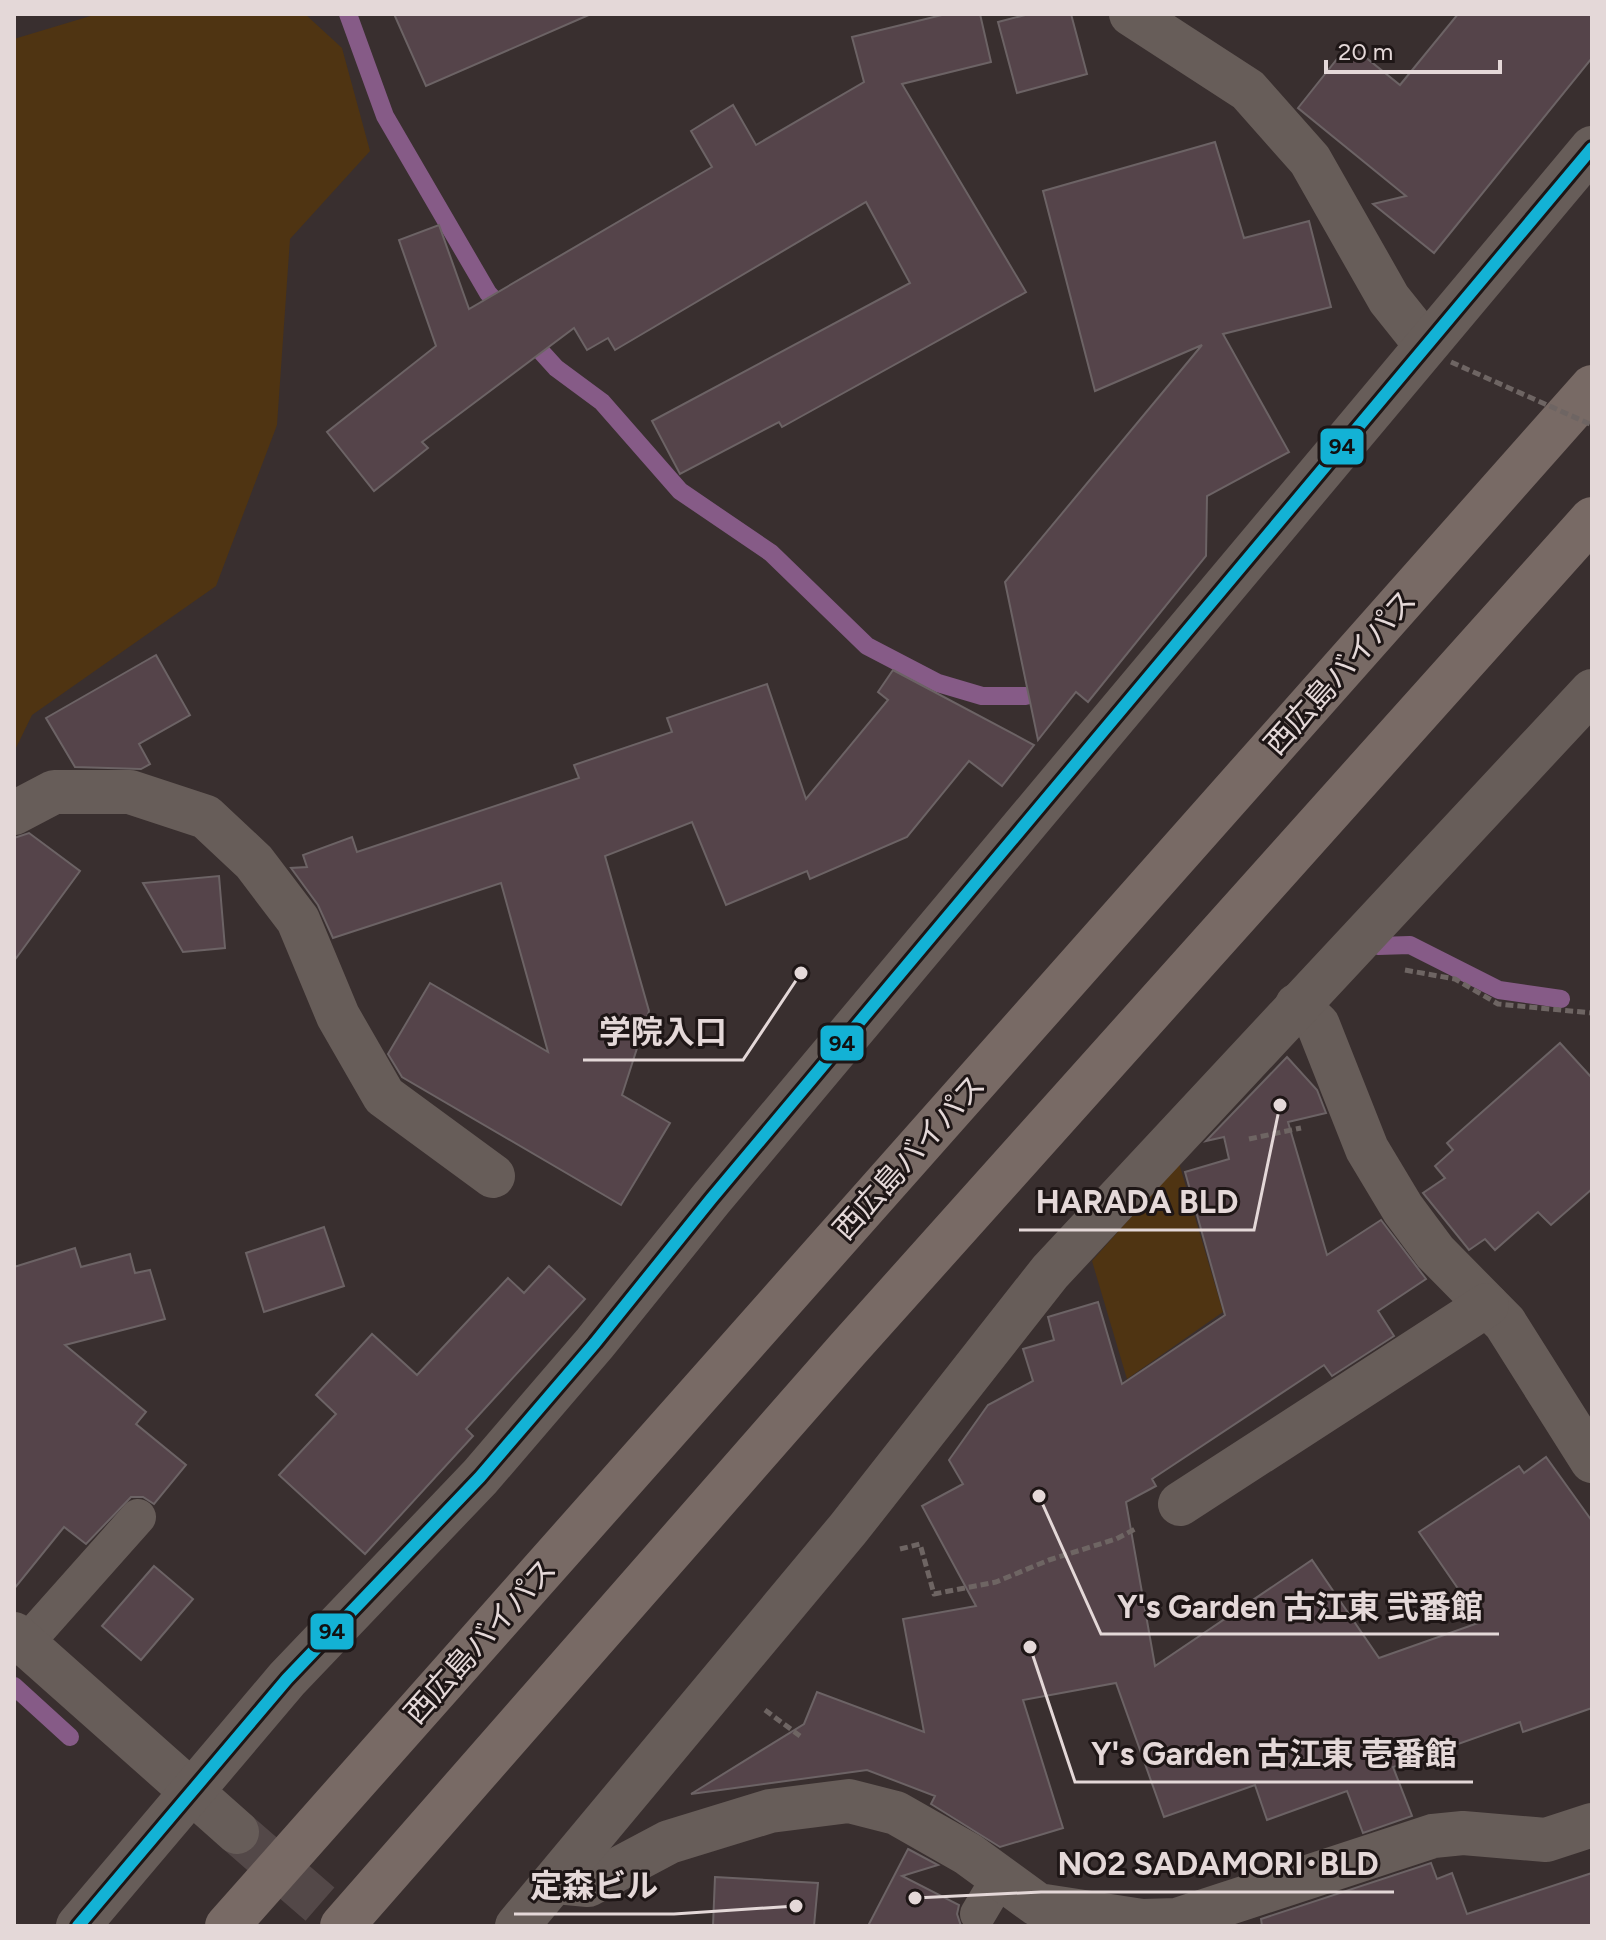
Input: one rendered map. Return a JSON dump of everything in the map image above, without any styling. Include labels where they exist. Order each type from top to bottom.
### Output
[{"type":"highway","name":"西広島バイパス","points":[[227,1926],[1592,387]]},
{"type":"highway","points":[[342,1926],[847,1350],[1592,519]]},
{"type":"street","points":[[1131,14],[1248,90],[1310,160],[1389,299],[1438,353]]},
{"type":"street","points":[[78,1926],[287,1679],[480,1477],[595,1343],[711,1199],[1438,353],[1592,148]]},
{"type":"street","points":[[517,1926],[848,1529],[1050,1272],[1180,1128],[1592,691]]},
{"type":"street","points":[[14,813],[54,792],[130,792],[206,817],[254,862],[298,920],[338,1016],[384,1096],[493,1176]]},
{"type":"street","points":[[1297,1005],[1318,1025],[1367,1149],[1403,1209],[1435,1252],[1505,1323],[1592,1461]]},
{"type":"street","points":[[1180,1504],[1487,1305]]},
{"type":"street","points":[[19,1639],[237,1832]]},
{"type":"street","points":[[556,1882],[588,1885],[669,1842],[770,1811],[849,1801],[896,1813],[1000,1877],[1038,1905],[1088,1920],[1177,1920],[1433,1836],[1463,1833],[1546,1840],[1592,1825]]},
{"type":"lane","points":[[19,1639],[138,1517]]},
{"type":"lane","points":[[978,1914],[1000,1877]]},
{"type":"path","points":[[1438,353],[1592,425]]},
{"type":"path","points":[[1392,974],[1406,969],[1455,979],[1498,1004],[1592,1013]]},
{"type":"path","points":[[1180,1128],[1202,1150],[1353,1116]]},
{"type":"path","points":[[848,1529],[879,1554],[920,1544],[934,1594],[996,1582],[1049,1560],[1116,1539],[1180,1504]]},
{"type":"shaded area","points":[[97,14],[305,14],[342,48],[370,151],[290,239],[277,425],[216,586],[32,715],[14,752],[14,39]]},
{"type":"shaded area","points":[[1179,1163],[1223,1312],[1127,1379],[1092,1261]]},
{"type":"building","points":[[394,14],[591,14],[426,86]]},
{"type":"building","points":[[946,14],[980,14],[991,62],[902,84],[1026,292],[782,427],[779,422],[680,474],[652,421],[910,283],[866,202],[615,350],[608,338],[587,350],[574,328],[422,442],[428,448],[374,491],[327,432],[436,346],[399,240],[439,225],[469,309],[712,167],[691,131],[733,105],[756,145],[864,82],[852,37]]},
{"type":"building","points":[[1029,14],[1071,14],[1087,74],[1017,93],[998,22]]},
{"type":"building","points":[[1458,14],[1592,14],[1592,58],[1434,253],[1373,204],[1406,196],[1298,108],[1349,44],[1400,85]]},
{"type":"building","points":[[1215,142],[1244,238],[1309,221],[1331,307],[1223,334],[1289,452],[1207,496],[1206,556],[1088,702],[1076,692],[1038,740],[1005,582],[1202,345],[1095,391],[1043,191]]},
{"type":"building","points":[[156,655],[190,715],[139,744],[150,764],[141,769],[75,767],[46,718]]},
{"type":"building","points":[[893,670],[1034,745],[1002,786],[969,761],[907,837],[810,879],[807,871],[726,905],[692,822],[605,856],[649,1011],[622,1095],[670,1123],[621,1205],[402,1077],[388,1054],[430,983],[548,1052],[501,883],[333,938],[318,905],[291,868],[307,867],[303,855],[352,837],[357,852],[579,778],[574,765],[672,732],[667,718],[767,684],[806,799],[888,700],[878,692]]},
{"type":"building","points":[[29,833],[80,871],[14,961],[14,838]]},
{"type":"building","points":[[219,876],[225,948],[183,952],[143,883]]},
{"type":"building","points":[[1560,1043],[1592,1078],[1592,1189],[1551,1225],[1538,1212],[1495,1250],[1485,1239],[1469,1250],[1423,1193],[1445,1178],[1435,1166],[1453,1150],[1447,1143]]},
{"type":"building","points":[[1287,1057],[1317,1090],[1326,1113],[1288,1122],[1327,1255],[1381,1220],[1426,1279],[1378,1311],[1394,1336],[1332,1376],[1324,1365],[1152,1479],[1156,1486],[1126,1502],[1155,1666],[1312,1560],[1379,1658],[1481,1622],[1419,1532],[1519,1466],[1524,1473],[1546,1457],[1592,1521],[1592,1708],[1523,1732],[1520,1722],[1393,1767],[1412,1816],[1363,1833],[1347,1791],[1267,1820],[1255,1785],[1164,1817],[1116,1683],[1023,1700],[1063,1828],[1000,1847],[931,1804],[935,1796],[867,1770],[691,1794],[804,1724],[817,1692],[924,1732],[903,1619],[976,1606],[922,1506],[963,1484],[949,1460],[988,1405],[1033,1381],[1023,1349],[1054,1340],[1048,1317],[1098,1302],[1122,1384],[1225,1315],[1185,1172],[1229,1159],[1224,1137],[1206,1141]]},
{"type":"building","points":[[324,1227],[344,1286],[264,1312],[246,1253]]},
{"type":"building","points":[[75,1248],[81,1267],[130,1254],[135,1273],[150,1270],[165,1319],[65,1345],[146,1412],[136,1424],[186,1465],[154,1504],[143,1497],[131,1497],[86,1544],[64,1527],[14,1589],[14,1267]]},
{"type":"building","points":[[549,1266],[585,1299],[466,1429],[473,1436],[365,1554],[279,1475],[336,1414],[316,1395],[372,1334],[417,1375],[508,1278],[524,1293]]},
{"type":"building","points":[[154,1566],[193,1599],[141,1660],[102,1626]]},
{"type":"building","points":[[908,1849],[938,1865],[902,1876],[959,1905],[957,1914],[961,1926],[868,1926]]},
{"type":"building","points":[[1431,1863],[1437,1879],[1452,1873],[1467,1914],[1592,1873],[1592,1926],[1262,1926],[1261,1919]]},
{"type":"building","points":[[715,1877],[818,1883],[814,1926],[713,1926]]},
{"type":"waterway","points":[[348,14],[385,116],[488,293],[507,314]]},
{"type":"waterway","points":[[527,336],[556,368],[602,402],[680,491],[771,553],[867,646],[938,683],[982,696],[1026,696]]},
{"type":"waterway","points":[[1378,946],[1410,945],[1499,990],[1561,999]]},
{"type":"waterway","points":[[14,1686],[70,1737]]},
{"type":"tunnel","points":[[237,1832],[345,1926]]},
{"type":"transit line","name":"94","points":[[78,1926],[287,1679],[480,1477],[595,1343],[711,1199],[1592,148]]},
{"type":"place","name":"学院入口","points":[[801,973]]},
{"type":"place","name":"HARADA BLD","points":[[1280,1105]]},
{"type":"place","name":"Y's Garden 古江東 弐番館","points":[[1039,1496]]},
{"type":"place","name":"Y's Garden 古江東 壱番館","points":[[1030,1647]]},
{"type":"place","name":"NO2 SADAMORI･BLD","points":[[915,1898]]},
{"type":"place","name":"定森ビル","points":[[796,1906]]}]
